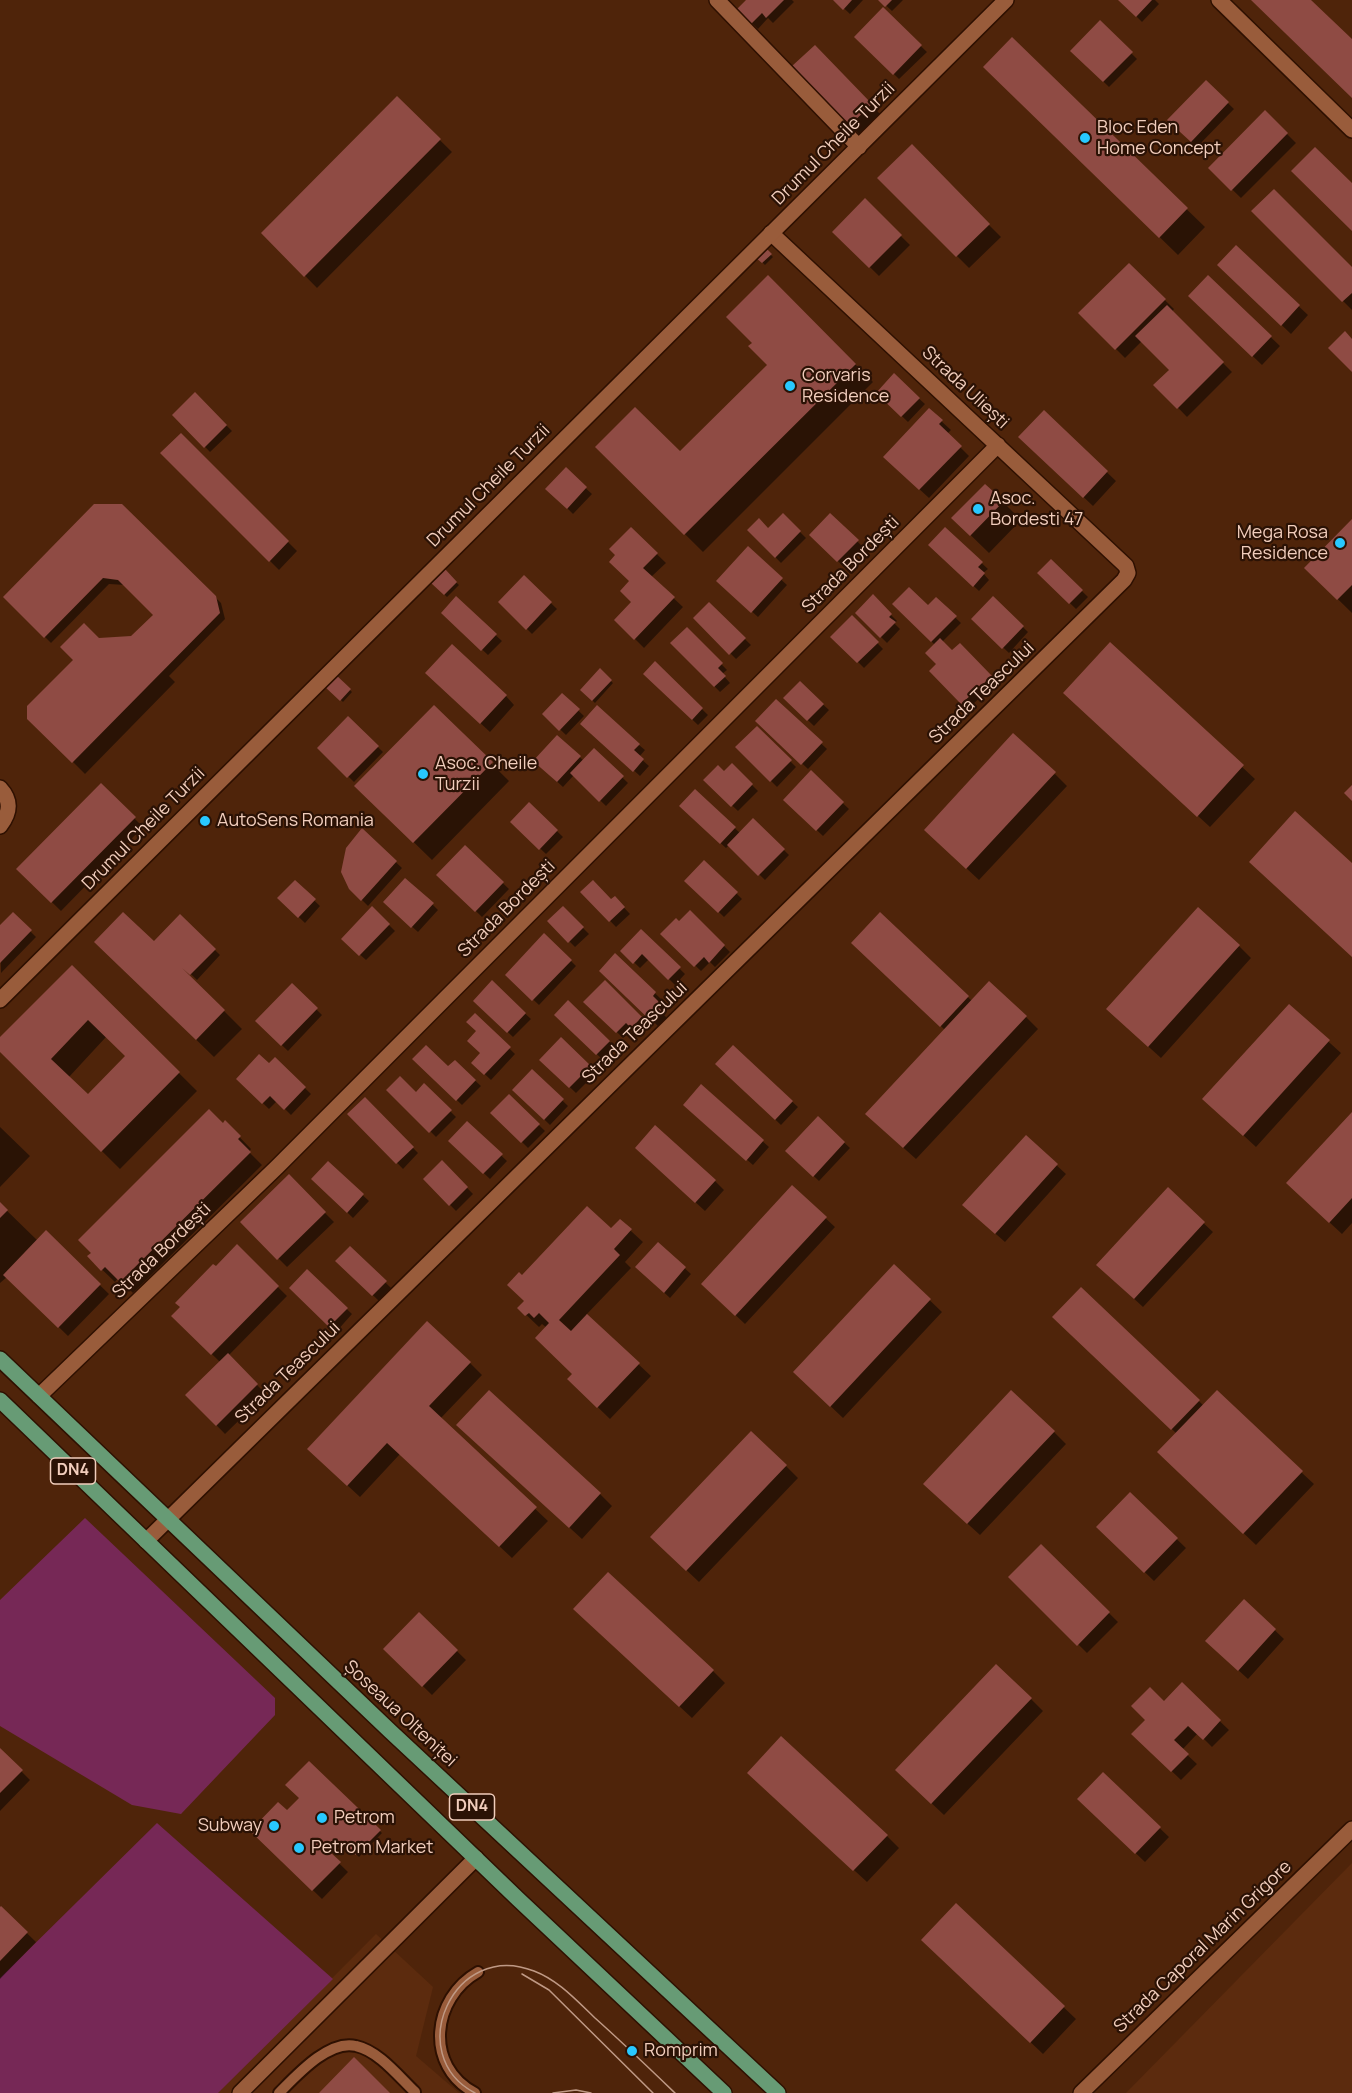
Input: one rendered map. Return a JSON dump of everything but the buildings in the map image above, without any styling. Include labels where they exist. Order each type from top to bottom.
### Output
[{"type":"main road","name":"Șoseaua Olteniței","points":[[0,1359],[398,1739],[778,2093]]},
{"type":"main road","name":"DN4","points":[[0,1400],[724,2093]]},
{"type":"street","points":[[717,0],[859,147]]},
{"type":"street","name":"Drumul Cheile Turzii","points":[[0,1000],[1006,0]]},
{"type":"street","points":[[1219,0],[1352,130]]},
{"type":"street","name":"Strada Uliești","points":[[771,233],[1126,566],[1128,573]]},
{"type":"street","name":"Strada Bordești","points":[[39,1396],[277,1167],[998,445]]},
{"type":"street","name":"Strada Teascului","points":[[146,1541],[1108,596],[1128,573]]},
{"type":"street","points":[[0,788],[8,798],[9,811],[0,826]]},
{"type":"street","name":"Strada Caporal Marin Grigore","points":[[1081,2093],[1352,1829]]},
{"type":"street","points":[[240,2093],[476,1858]]},
{"type":"lane","points":[[475,2093],[458,2080],[447,2066],[442,2050],[440,2030],[443,2012],[448,2001],[458,1986],[478,1972]]},
{"type":"lane","points":[[279,2093],[319,2056],[343,2045],[357,2046],[376,2055],[415,2091]]},
{"type":"shaded area","points":[[85,1518],[275,1698],[275,1715],[181,1814],[132,1805],[0,1726],[0,1600]]},
{"type":"shaded area","points":[[157,1823],[333,1979],[218,2093],[0,2093],[0,1978]]},
{"type":"shaded area","points":[[1352,1863],[1352,2093],[1126,2093]]},
{"type":"shaded area","points":[[376,1934],[433,1987],[416,2056],[459,2093],[218,2093]]},
{"type":"tram line","points":[[475,2093],[453,2076],[442,2053],[440,2029],[447,2006],[461,1986],[481,1971],[506,1965],[534,1971],[559,1985],[675,2093]]},
{"type":"tram line","points":[[522,1974],[549,1990],[653,2093]]},
{"type":"tram line","points":[[553,2093],[576,2090],[591,2093]]},
{"type":"place","name":"Bloc Eden Home Concept","points":[[1085,138]]},
{"type":"place","name":"Corvaris Residence","points":[[790,386]]},
{"type":"place","name":"Asoc. Bordesti 47","points":[[978,509]]},
{"type":"place","name":"Mega Rosa Residence","points":[[1340,543]]},
{"type":"place","name":"Asoc. Cheile Turzii","points":[[423,774]]},
{"type":"place","name":"AutoSens Romania","points":[[205,821]]},
{"type":"place","name":"Petrom","points":[[322,1818]]},
{"type":"place","name":"Subway","points":[[274,1826]]},
{"type":"place","name":"Petrom Market","points":[[299,1848]]},
{"type":"place","name":"Romprim","points":[[632,2051]]}]
